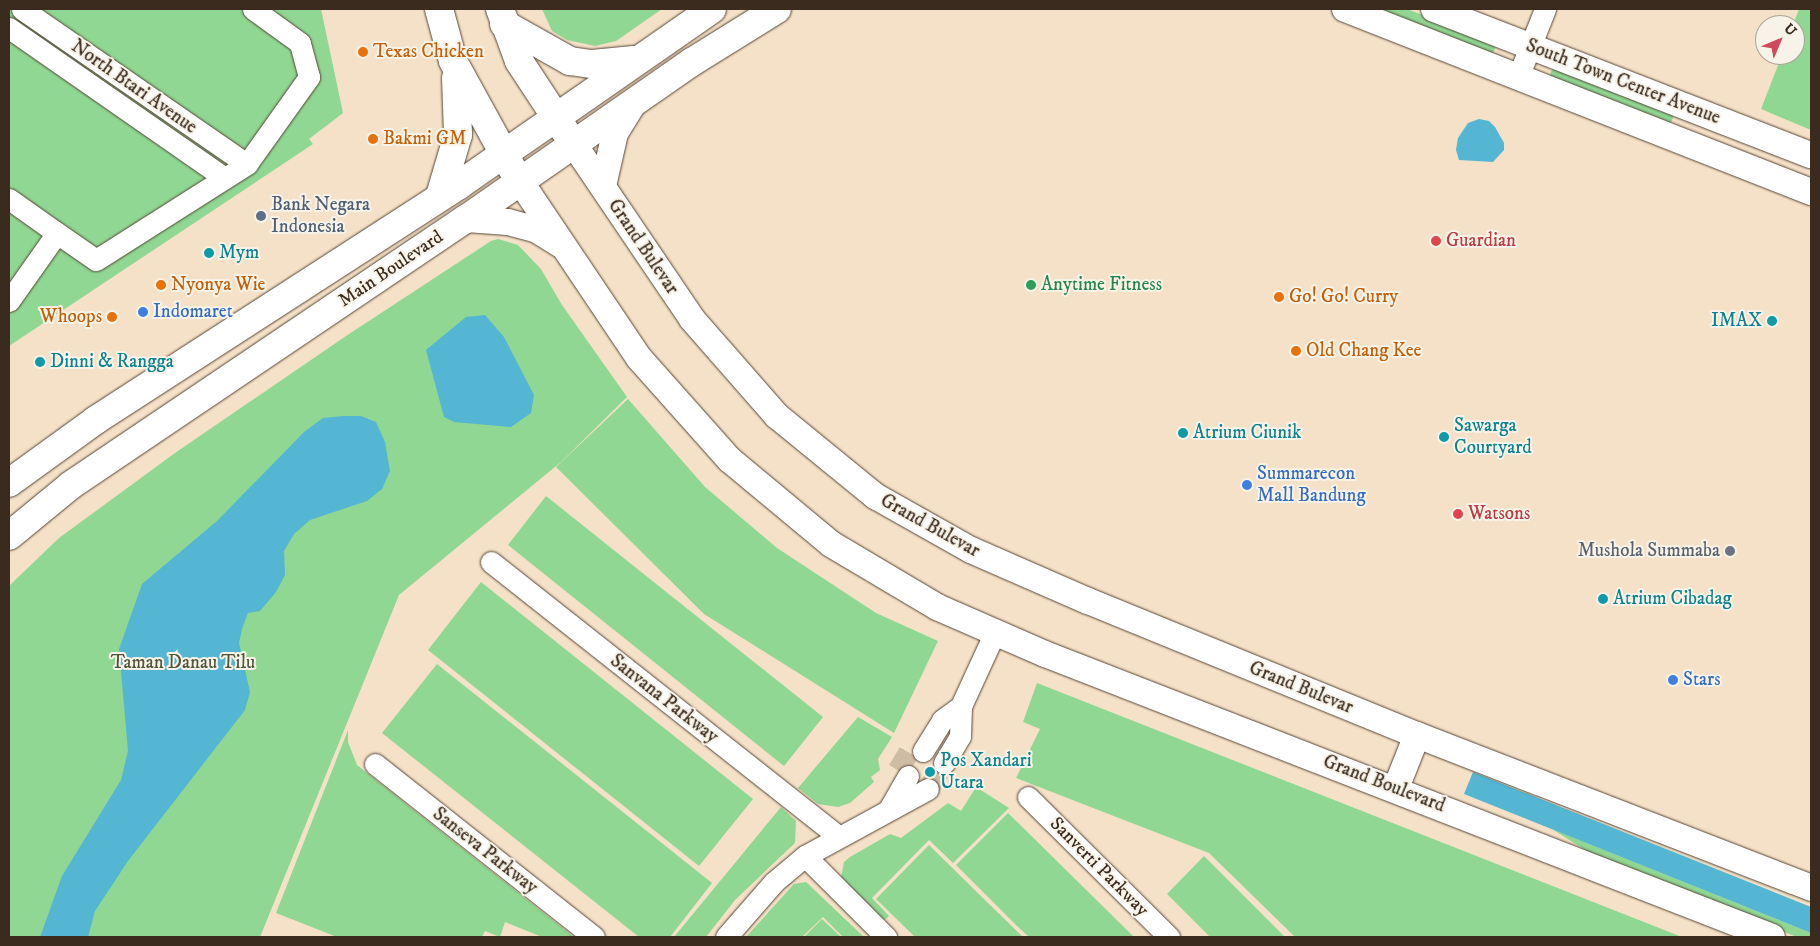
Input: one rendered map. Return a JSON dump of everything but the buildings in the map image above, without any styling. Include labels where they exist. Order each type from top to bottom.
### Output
[{"type":"main road","points":[[439,9],[459,94],[458,135],[440,196]]},
{"type":"main road","name":"Main Boulevard","points":[[9,483],[96,420],[503,156],[638,59],[712,9]]},
{"type":"main road","name":"Main Boulevard","points":[[13,524],[466,219],[573,143],[777,9]]},
{"type":"main road","points":[[502,16],[558,57],[570,61],[592,64],[638,59]]},
{"type":"main road","points":[[502,16],[519,61],[573,143]]},
{"type":"main road","points":[[453,62],[503,156],[520,181]]},
{"type":"street","name":"North Btari Avenue","points":[[22,9],[247,164]]},
{"type":"street","points":[[9,199],[96,260],[247,164],[309,77],[300,42],[253,9]]},
{"type":"street","name":"South Town Center Avenue","points":[[1345,9],[1811,192]]},
{"type":"street","name":"South Town Center Avenue","points":[[1434,9],[1811,155]]},
{"type":"street","points":[[1518,77],[1545,9]]},
{"type":"street","name":"North Btari Avenue","points":[[9,28],[225,178]]},
{"type":"street","points":[[603,186],[615,133],[634,102]]},
{"type":"street","name":"Grand Bulevar","points":[[573,143],[692,319],[777,416],[875,496],[971,550],[1417,735]]},
{"type":"street","points":[[520,181],[640,358],[730,460],[831,544],[937,607],[995,632],[961,706],[960,759],[949,767]]},
{"type":"street","points":[[466,219],[508,222],[537,230],[564,247]]},
{"type":"street","points":[[9,301],[57,233]]},
{"type":"street","name":"Sanvana Parkway","points":[[491,562],[838,836]]},
{"type":"street","name":"Grand Boulevard","points":[[995,632],[1772,937]]},
{"type":"street","points":[[918,748],[942,720],[961,706]]},
{"type":"street","points":[[1396,788],[1417,735],[1811,888]]},
{"type":"street","name":"Sanseva Parkway","points":[[375,764],[594,937]]},
{"type":"street","points":[[892,805],[903,773]]},
{"type":"street","points":[[726,937],[774,882],[805,856],[892,805],[933,792]]},
{"type":"street","name":"Sanverti Parkway","points":[[1028,797],[1170,937]]},
{"type":"street","points":[[805,856],[886,937]]},
{"type":"green space","points":[[9,9],[321,9],[343,113],[309,139],[313,144],[9,346]]},
{"type":"green space","points":[[542,9],[662,9],[616,41],[595,46],[567,40],[552,31]]},
{"type":"green space","points":[[1375,9],[1407,9],[1497,44],[1492,55]]},
{"type":"green space","points":[[1799,9],[1811,9],[1811,130],[1761,109],[1778,65],[1805,65],[1805,15],[1797,15]]},
{"type":"green space","points":[[1553,67],[1674,115],[1669,128],[1548,80]]},
{"type":"green space","name":"Taman Danau Tilu","points":[[498,239],[518,245],[541,269],[562,305],[627,397],[561,462],[399,595],[260,937],[9,937],[9,586],[59,538],[175,453],[346,336],[491,241]]},
{"type":"green space","points":[[628,399],[705,487],[777,548],[876,613],[938,641],[894,733],[704,614],[556,467]]},
{"type":"green space","points":[[546,496],[823,717],[784,766],[508,545]]},
{"type":"green space","points":[[481,582],[753,799],[699,866],[428,650]]},
{"type":"green space","points":[[437,664],[712,883],[670,937],[639,937],[382,733]]},
{"type":"green space","points":[[1037,683],[1682,937],[1295,937],[1209,853],[1016,778],[1040,729],[1023,722]]},
{"type":"green space","points":[[858,717],[892,737],[878,759],[880,770],[871,777],[874,782],[850,803],[838,807],[818,804],[798,788]]},
{"type":"green space","points":[[348,730],[348,742],[357,765],[574,937],[542,937],[505,922],[500,937],[485,931],[482,937],[337,937],[276,913]]},
{"type":"green space","points":[[976,787],[1009,808],[953,863],[929,840],[872,898],[889,916],[886,919],[884,920],[841,878],[844,862],[850,857],[890,834],[901,838],[948,803],[961,811]]},
{"type":"green space","points":[[781,807],[796,821],[795,843],[735,900],[706,937],[674,937]]},
{"type":"green space","points":[[1008,813],[1134,937],[1029,937],[1016,925],[956,865]]},
{"type":"green space","points":[[1552,829],[1811,933],[1811,937],[1797,937],[1596,857]]},
{"type":"green space","points":[[929,845],[1023,937],[915,937],[876,899]]},
{"type":"green space","points":[[1204,856],[1285,937],[1210,937],[1167,894]]},
{"type":"green space","points":[[806,882],[864,937],[843,937],[823,917],[802,937],[746,937],[794,884]]},
{"type":"green space","points":[[822,919],[841,937],[804,937]]},
{"type":"water","points":[[1479,119],[1489,121],[1495,127],[1504,143],[1504,150],[1493,162],[1459,160],[1456,150],[1458,138],[1468,123]]},
{"type":"water","points":[[485,315],[504,337],[534,395],[531,413],[511,427],[454,422],[444,417],[426,350],[466,317]]},
{"type":"water","points":[[361,416],[376,422],[385,442],[390,471],[382,489],[367,501],[310,520],[294,534],[284,551],[285,575],[276,592],[260,611],[248,613],[242,629],[239,643],[250,692],[245,710],[128,861],[95,911],[88,937],[40,937],[62,876],[121,780],[128,751],[119,649],[142,584],[217,521],[304,432],[323,418]]},
{"type":"water","points":[[1473,772],[1811,907],[1811,933],[1464,794]]},
{"type":"tunnel","points":[[898,770],[913,745]]},
{"type":"tunnel","points":[[928,789],[944,763]]},
{"type":"place","name":"Texas Chicken","points":[[363,52]]},
{"type":"place","name":"Bakmi GM","points":[[373,139]]},
{"type":"place","name":"Bank Negara Indonesia","points":[[261,216]]},
{"type":"place","name":"Guardian","points":[[1436,241]]},
{"type":"place","name":"Mym","points":[[209,253]]},
{"type":"place","name":"Nyonya Wie","points":[[161,285]]},
{"type":"place","name":"Anytime Fitness","points":[[1031,285]]},
{"type":"place","name":"Go! Go! Curry","points":[[1279,297]]},
{"type":"place","name":"Indomaret","points":[[143,312]]},
{"type":"place","name":"Whoops","points":[[112,317]]},
{"type":"place","name":"IMAX","points":[[1772,321]]},
{"type":"place","name":"Old Chang Kee","points":[[1296,351]]},
{"type":"place","name":"Dinni & Rangga","points":[[40,362]]},
{"type":"place","name":"Atrium Ciunik","points":[[1183,433]]},
{"type":"place","name":"Sawarga Courtyard","points":[[1444,437]]},
{"type":"place","name":"Summarecon Mall Bandung","points":[[1247,485]]},
{"type":"place","name":"Watsons","points":[[1458,514]]},
{"type":"place","name":"Mushola Summaba","points":[[1730,551]]},
{"type":"place","name":"Atrium Cibadag","points":[[1603,599]]},
{"type":"place","name":"Stars","points":[[1673,680]]},
{"type":"place","name":"Pos Xandari Utara","points":[[930,772]]}]
